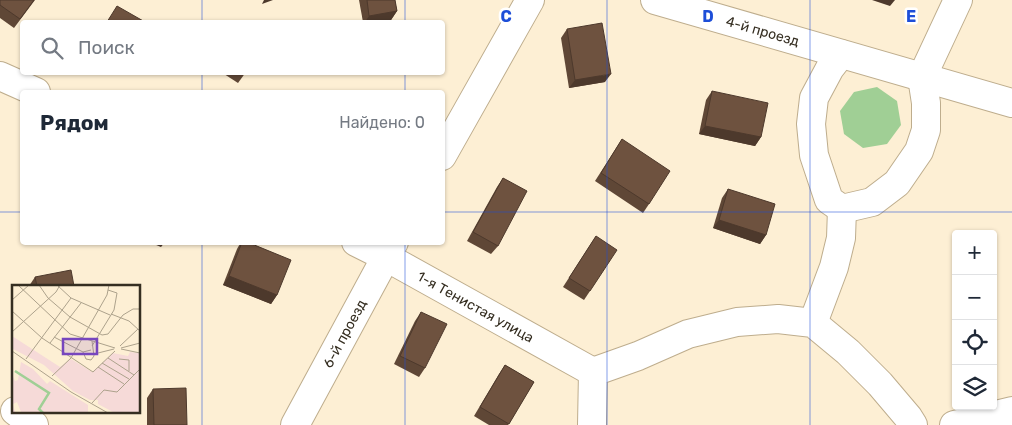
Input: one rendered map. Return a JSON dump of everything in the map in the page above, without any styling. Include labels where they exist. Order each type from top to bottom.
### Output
[{"type":"street","points":[[445,151],[530,0]]},
{"type":"street","name":"4-й проезд","points":[[655,0],[841,54]]},
{"type":"street","points":[[958,0],[922,78],[926,103],[926,130],[918,151],[897,183],[872,202],[842,209],[829,200],[814,155],[811,124],[814,98],[830,68],[841,54],[922,78],[1012,103]]},
{"type":"street","points":[[0,76],[32,90]]},
{"type":"street","points":[[813,323],[834,267],[841,238],[842,209]]},
{"type":"street","name":"1-я Тенистая улица","points":[[369,245],[390,250],[593,372]]},
{"type":"street","name":"6-й проезд","points":[[295,425],[390,250]]},
{"type":"street","points":[[592,425],[593,372],[638,356],[688,334],[737,322],[778,319],[813,323],[848,352],[880,384],[913,425]]},
{"type":"street","points":[[0,400],[12,409]]},
{"type":"street","points":[[954,425],[1012,411]]},
{"type":"street","points":[[15,412],[34,425]]},
{"type":"shaded area","points":[[877,87],[897,101],[901,125],[887,144],[863,148],[844,134],[840,111],[854,92]]},
{"type":"building","points":[[0,0],[34,0],[20,19],[0,5]]},
{"type":"building","points":[[367,0],[395,0],[397,11],[369,16]]},
{"type":"building","points":[[117,6],[142,20],[108,20]]},
{"type":"building","points":[[602,23],[611,74],[575,80],[567,29]]},
{"type":"building","points":[[712,91],[768,103],[761,137],[705,126]]},
{"type":"building","points":[[622,139],[670,171],[649,204],[601,173]]},
{"type":"building","points":[[503,178],[527,191],[498,246],[473,232]]},
{"type":"building","points":[[728,189],[775,204],[766,235],[719,220]]},
{"type":"building","points":[[596,236],[617,250],[590,291],[569,278]]},
{"type":"building","points":[[241,245],[254,245],[291,260],[277,295],[229,276]]},
{"type":"building","points":[[71,270],[74,285],[37,285],[35,277]]},
{"type":"building","points":[[421,312],[447,324],[425,368],[400,356]]},
{"type":"building","points":[[505,365],[534,382],[509,424],[480,407]]},
{"type":"building","points":[[186,388],[187,425],[154,425],[153,389]]}]
